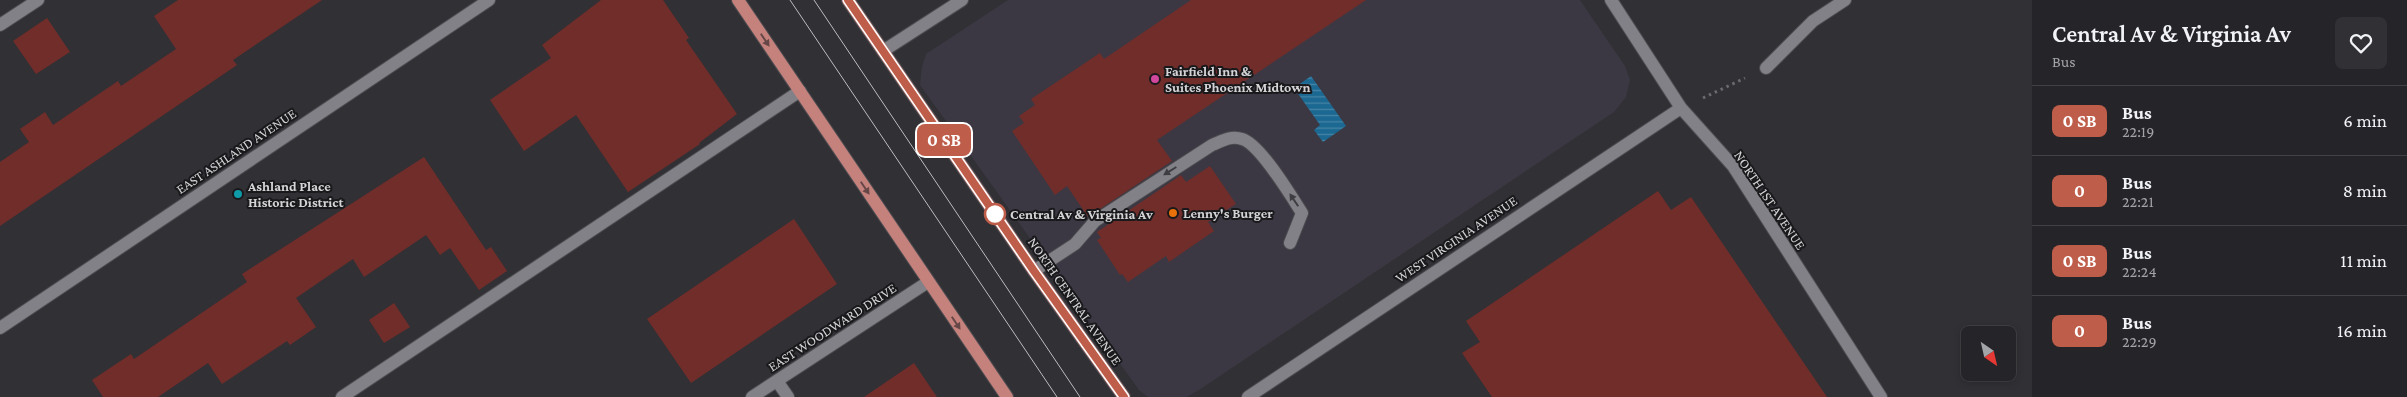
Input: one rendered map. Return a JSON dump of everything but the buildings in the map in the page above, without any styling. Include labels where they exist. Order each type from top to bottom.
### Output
[{"type":"main road","points":[[738,0],[1007,397]]},
{"type":"main road","name":"NORTH CENTRAL AVENUE","points":[[848,0],[1034,271],[1124,397]]},
{"type":"street","points":[[0,25],[38,0]]},
{"type":"street","name":"EAST ASHLAND AVENUE","points":[[0,328],[489,0]]},
{"type":"street","points":[[883,51],[962,0]]},
{"type":"street","name":"NORTH 1ST AVENUE","points":[[1611,0],[1682,108],[1733,166],[1882,397]]},
{"type":"street","points":[[1766,68],[1813,21],[1845,0]]},
{"type":"street","points":[[342,397],[800,91]]},
{"type":"street","name":"WEST VIRGINIA AVENUE","points":[[1248,397],[1682,108]]},
{"type":"street","points":[[1034,271],[1076,244],[1095,221],[1212,145],[1230,137],[1244,139],[1263,157],[1302,212],[1290,243]]},
{"type":"street","name":"EAST WOODWARD DRIVE","points":[[752,397],[928,282]]},
{"type":"street","points":[[777,381],[788,397]]},
{"type":"path","points":[[1682,108],[1766,68]]},
{"type":"shaded area","points":[[1008,0],[1580,0],[1625,66],[1630,80],[1626,97],[1614,112],[1202,388],[1187,397],[1148,397],[1139,390],[920,85],[926,54]]},
{"type":"water","points":[[1311,76],[1346,126],[1323,142],[1314,130],[1320,125],[1294,88]]},
{"type":"tram line","points":[[790,0],[1057,397]]},
{"type":"tram line","points":[[814,0],[1080,397]]},
{"type":"bus line","points":[[848,0],[1034,271],[1124,397]]},
{"type":"place","name":"Fairfield Inn & Suites Phoenix Midtown","points":[[1155,79]]},
{"type":"place","name":"Ashland Place Historic District","points":[[238,194]]},
{"type":"place","name":"Lenny's Burger","points":[[1173,213]]},
{"type":"place","name":"Central Av & Virginia Av","points":[[995,214]]}]
